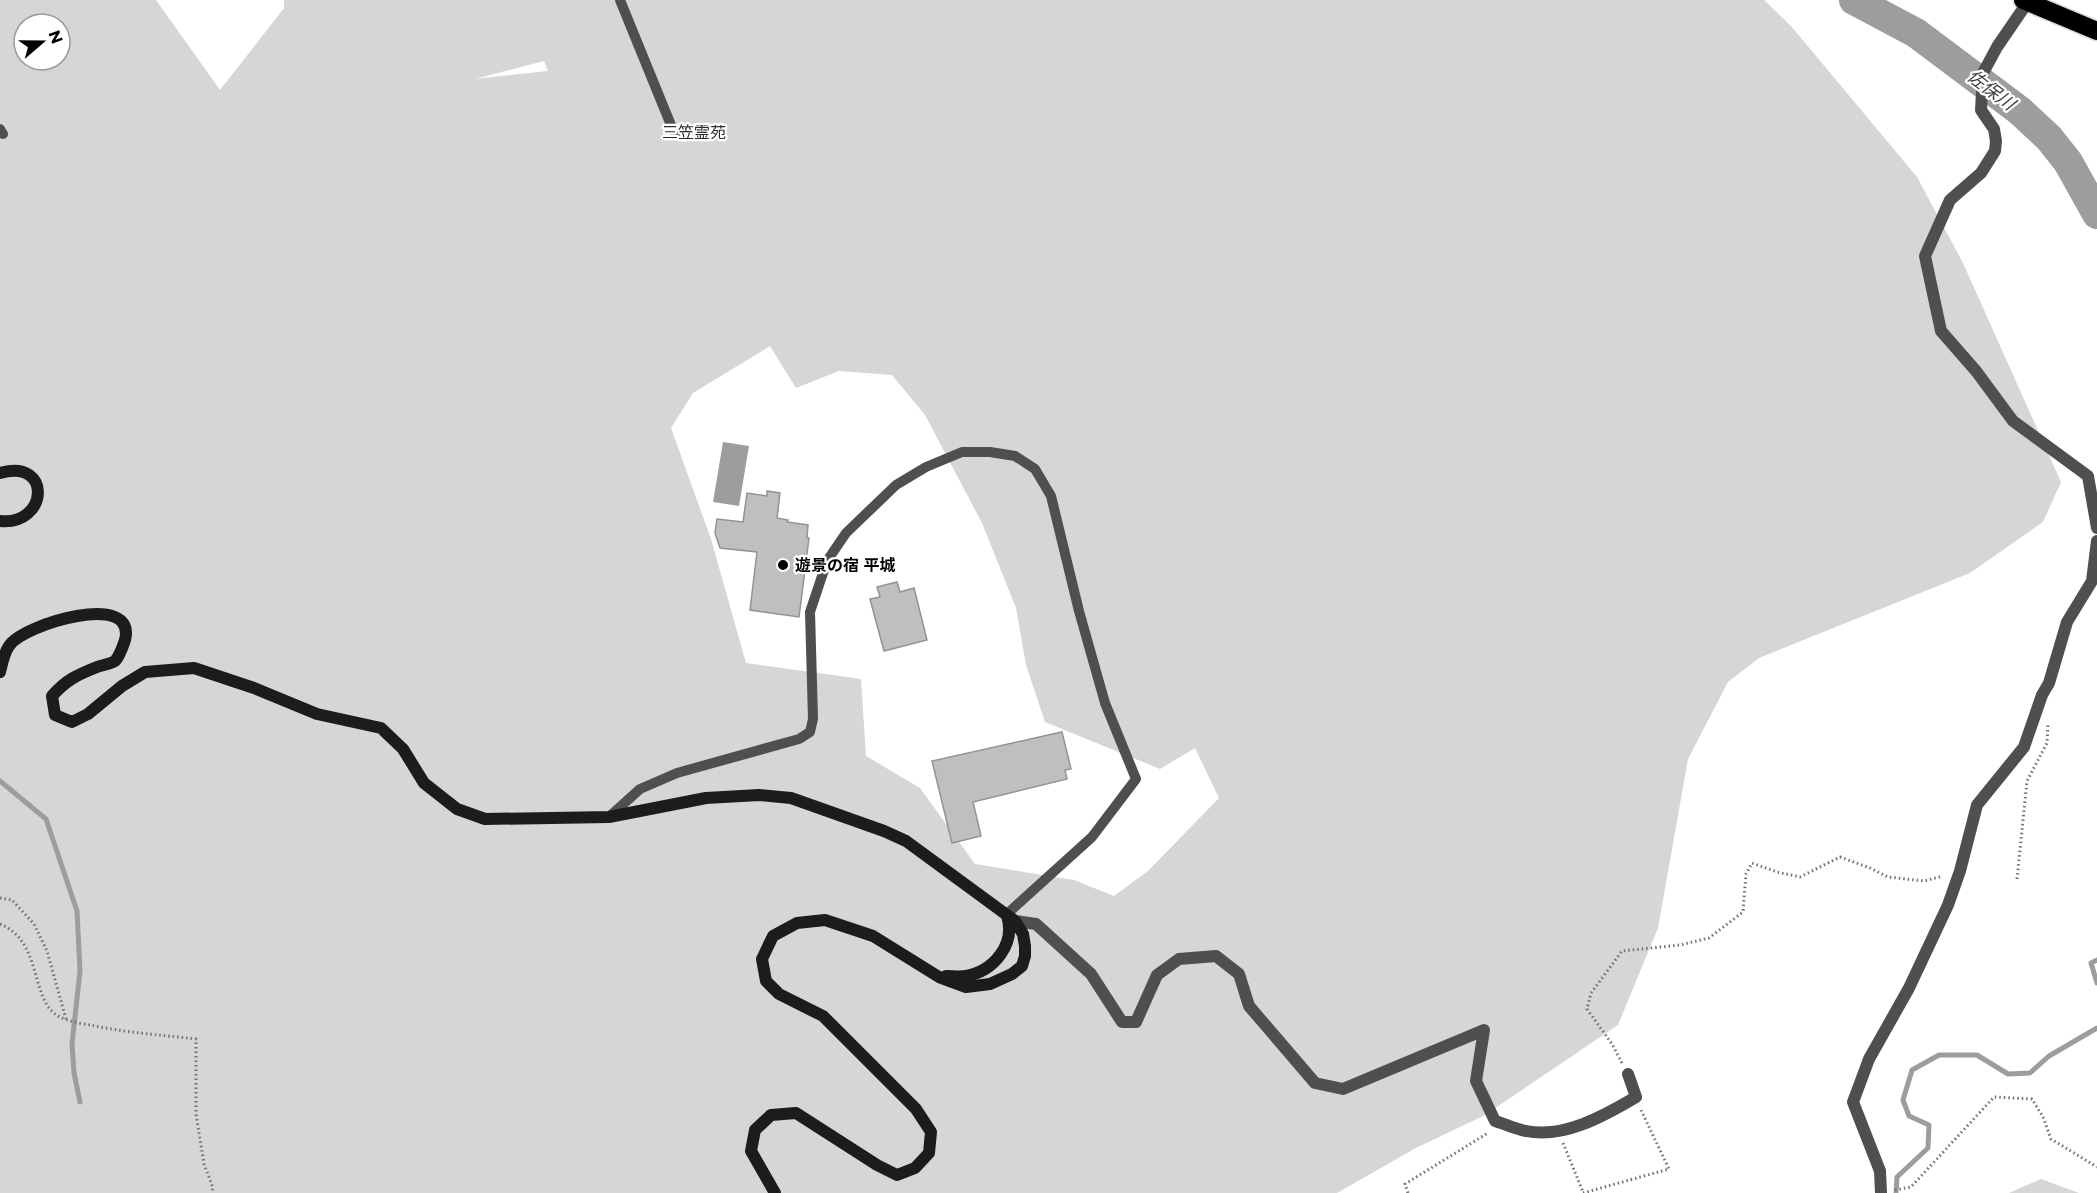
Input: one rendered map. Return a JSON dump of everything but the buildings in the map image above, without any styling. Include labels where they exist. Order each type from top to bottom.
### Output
[{"type":"highway","points":[[2025,2],[2097,31]]},
{"type":"street","points":[[2025,2],[1983,73],[1981,110],[1994,129],[1995,151],[1981,172],[1950,200],[1925,256],[1941,331],[1976,371],[2013,421],[2088,476],[2097,528]]},
{"type":"street","points":[[0,473],[18,470],[27,472],[35,479],[38,492],[29,514],[20,520],[0,521]]},
{"type":"street","points":[[1881,1193],[1880,1171],[1853,1102],[1869,1059],[1909,988],[1947,905],[1960,871],[1977,805],[2024,747],[2042,695],[2049,683],[2067,622],[2092,581],[2097,541]]},
{"type":"street","points":[[0,672],[10,645],[22,636],[58,620],[97,613],[109,614],[122,622],[126,634],[115,661],[66,681],[52,696],[55,715],[72,722],[88,714],[122,686],[145,672],[194,668],[254,688],[317,714],[381,728],[403,749],[424,783],[457,808],[485,819],[609,817],[706,798],[759,795],[791,798],[906,841],[1011,918],[1023,934],[1025,956],[1022,966],[1012,975],[990,984],[966,987],[939,977],[873,936],[825,920],[797,922],[773,936],[762,959],[766,981],[779,994],[823,1016],[916,1109],[931,1132],[929,1153],[915,1168],[897,1175],[877,1165],[796,1113],[771,1115],[755,1130],[751,1151],[775,1193]]},
{"type":"street","points":[[939,977],[966,976],[995,961],[1009,942],[1011,918]]},
{"type":"street","points":[[1011,918],[1036,924],[1091,974],[1122,1022],[1136,1022],[1157,975],[1179,959],[1216,956],[1239,975],[1249,1006],[1315,1083],[1343,1089],[1484,1030],[1476,1081],[1495,1121],[1527,1132],[1559,1133],[1605,1115],[1636,1097],[1628,1074]]},
{"type":"lane","points":[[621,0],[675,135]]},
{"type":"lane","points":[[609,817],[640,789],[677,773],[799,739],[810,732],[813,719],[810,612],[827,561],[846,533],[896,485],[926,467],[962,452],[990,452],[1015,456],[1035,469],[1051,496],[1079,611],[1105,703],[1136,779],[1092,837],[1011,918]]},
{"type":"path","points":[[2017,879],[2027,781],[2047,743],[2048,719]]},
{"type":"path","points":[[1628,1074],[1612,1044],[1587,1009],[1591,993],[1622,951],[1680,945],[1709,938],[1743,912],[1746,874],[1752,863],[1800,877],[1840,857],[1870,868],[1888,878],[1924,881],[1960,871]]},
{"type":"path","points":[[0,898],[12,900],[34,924],[47,951],[66,1019]]},
{"type":"path","points":[[0,924],[11,929],[27,946],[45,1002],[58,1017],[127,1032],[196,1039],[196,1114],[204,1164],[213,1188],[211,1193]]},
{"type":"path","points":[[1559,1133],[1583,1193],[1669,1169],[1636,1097]]},
{"type":"path","points":[[1907,1188],[1911,1187],[1994,1097],[2032,1099],[2043,1117],[2051,1140],[2097,1167]]},
{"type":"path","points":[[1408,1193],[1405,1184],[1487,1134],[1495,1121]]},
{"type":"green space","name":"三笠霊苑","points":[[0,0],[156,0],[220,90],[284,8],[284,0],[1764,0],[1791,26],[1917,177],[1963,263],[2061,482],[2043,522],[1970,573],[1759,658],[1728,682],[1688,759],[1658,928],[1618,1025],[1485,1115],[1414,1149],[1337,1193],[0,1193]],"holes":[[[544,61],[548,71],[476,79]],[[770,346],[796,388],[839,371],[892,375],[925,415],[982,523],[1016,608],[1026,665],[1045,722],[1160,769],[1195,748],[1219,798],[1148,871],[1114,896],[1074,880],[975,864],[920,788],[866,756],[861,679],[746,663],[711,539],[671,428],[693,393]]]},
{"type":"green space","points":[[2041,1179],[2079,1193],[2009,1193]]},
{"type":"shaded area","points":[[723,442],[749,446],[739,506],[713,502]]},
{"type":"waterway","name":"佐保川","points":[[1854,0],[1916,33],[2020,111],[2049,138],[2068,162],[2097,214]]},
{"type":"waterway","points":[[0,781],[46,819],[77,911],[80,971],[72,1044],[74,1073],[80,1102]]},
{"type":"waterway","points":[[2097,960],[2091,963],[2097,983]]},
{"type":"waterway","points":[[1896,1193],[1897,1177],[1928,1148],[1929,1125],[1909,1116],[1903,1100],[1912,1070],[1939,1055],[1977,1055],[2008,1074],[2030,1073],[2049,1056],[2097,1028]]},
{"type":"place","name":"遊景の宿 平城","points":[[783,565]]}]
